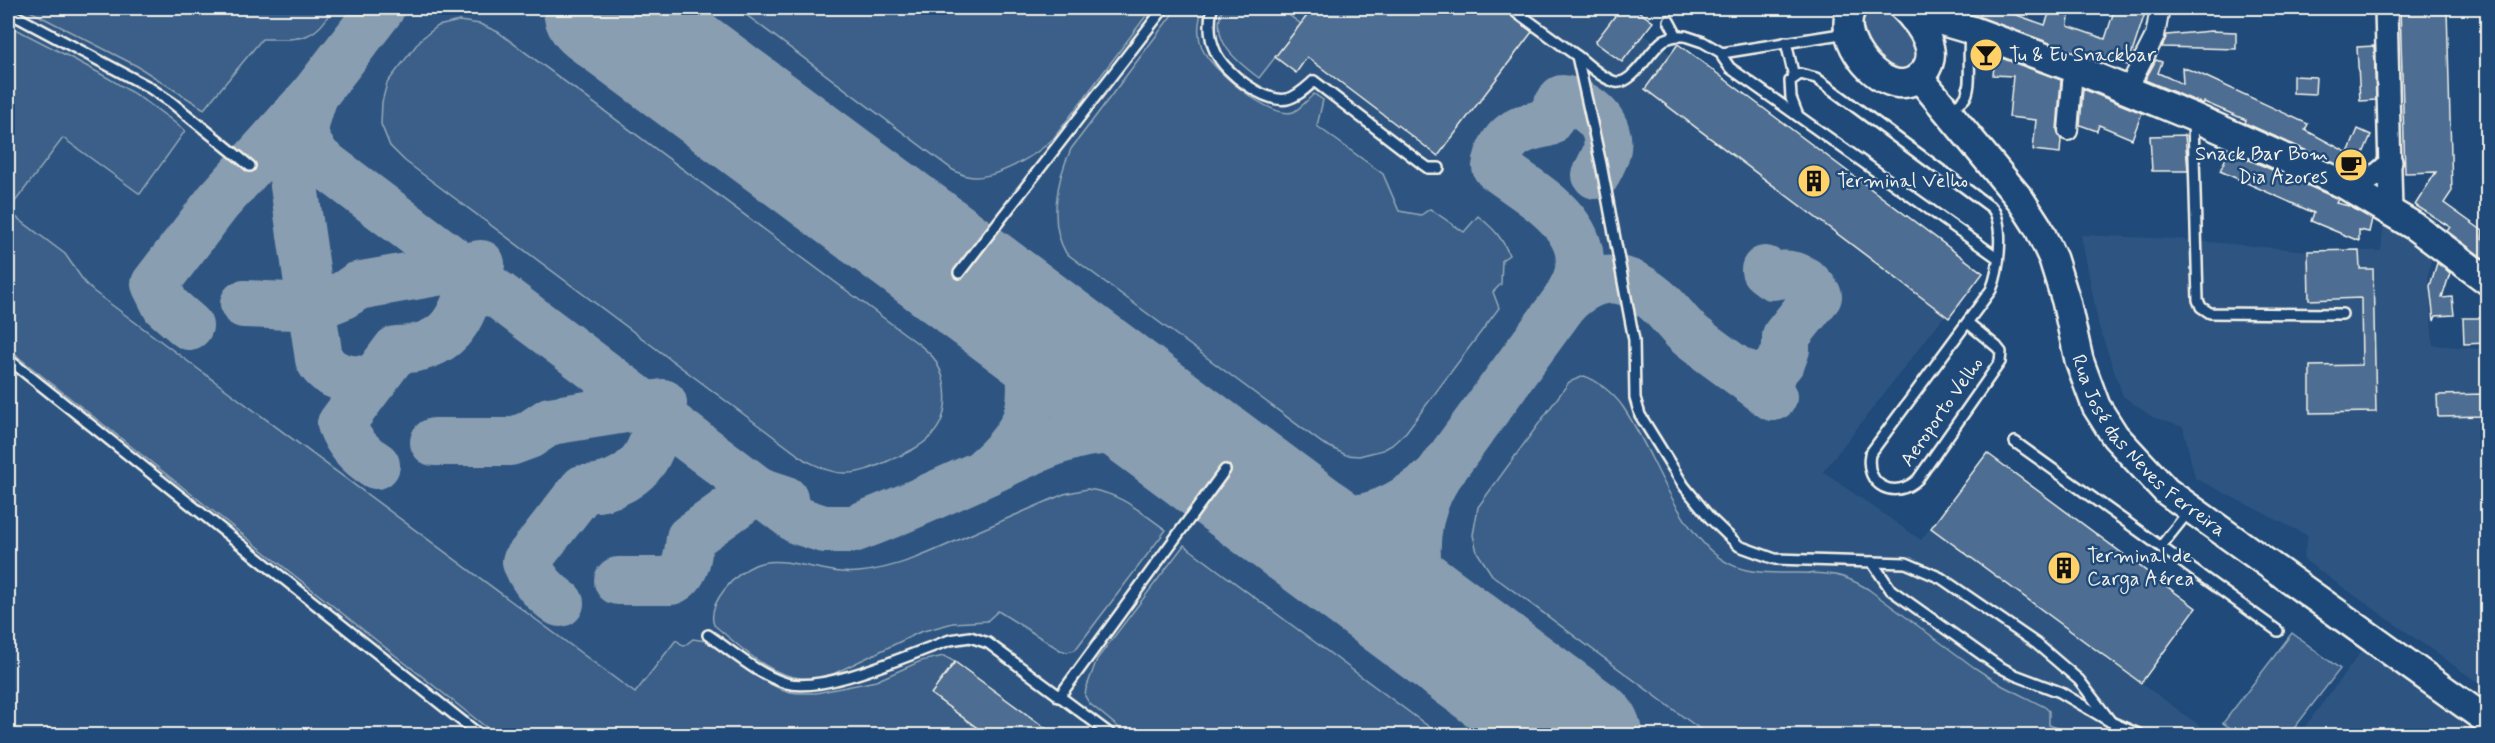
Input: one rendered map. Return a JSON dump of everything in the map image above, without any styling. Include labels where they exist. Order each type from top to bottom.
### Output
[{"type":"main road","points":[[1908,13],[1971,30],[2076,69],[2193,117],[2248,144],[2343,184],[2391,212],[2487,281]]},
{"type":"main road","points":[[1850,20],[1861,57],[1887,80],[1903,83],[1919,77],[1930,61],[1931,51],[1924,33],[1908,13]]},
{"type":"main road","name":"Rua José das Neves Ferreira","points":[[1919,77],[2020,199],[2038,227],[2053,259],[2066,301],[2079,360],[2096,406],[2115,435],[2159,483],[2191,509],[2487,722]]},
{"type":"street","points":[[2127,90],[2155,36],[2160,8]]},
{"type":"street","points":[[2386,8],[2391,212]]},
{"type":"street","points":[[2068,130],[2072,82],[2076,69]]},
{"type":"street","points":[[2343,184],[2360,184],[2378,176],[2391,162]]},
{"type":"lane","points":[[960,273],[1164,8]]},
{"type":"lane","points":[[1212,8],[1209,20],[1211,40],[1216,54],[1225,66],[1257,92],[1274,100],[1290,99],[1314,81],[1428,168],[1439,168]]},
{"type":"lane","points":[[1511,8],[1615,82],[1622,82],[1629,78],[1663,41],[1677,36],[1703,42],[1722,53],[1786,42],[1850,20]]},
{"type":"lane","points":[[8,12],[163,97],[250,166]]},
{"type":"lane","points":[[1669,21],[1677,36]]},
{"type":"lane","points":[[1945,110],[1961,102],[1967,96],[1968,42],[1971,30]]},
{"type":"lane","points":[[1786,42],[1794,77],[1790,81],[1789,89],[1798,116]]},
{"type":"lane","points":[[1722,53],[1730,68],[1998,258]]},
{"type":"lane","points":[[1577,56],[1601,164],[1634,340],[1635,398],[1640,415],[1684,486],[1710,518],[1739,546],[1774,559],[1906,563],[1941,578],[2037,644],[2079,680],[2111,722]]},
{"type":"lane","name":"Aeroporto Velho","points":[[1794,77],[1806,74],[1816,78],[1997,214],[1999,265],[1995,280],[1968,323],[1870,454],[1869,462],[1874,478],[1887,489],[1904,489],[1918,479],[2000,362],[2001,352],[1997,347],[1968,323]]},
{"type":"lane","points":[[2193,117],[2198,300],[2201,307],[2210,313],[2342,314]]},
{"type":"lane","points":[[8,359],[482,735]]},
{"type":"lane","points":[[2015,442],[2278,632]]},
{"type":"lane","points":[[1059,697],[1225,470]]},
{"type":"lane","points":[[2161,546],[2191,509]]},
{"type":"lane","points":[[1872,562],[1891,590],[1998,666],[2060,692],[2111,722],[2143,735]]},
{"type":"lane","points":[[708,635],[772,677],[798,686],[831,683],[950,640],[970,638],[988,643],[1113,735]]},
{"type":"shaded area","points":[[8,8],[1639,8],[1638,10],[1653,22],[1644,34],[1671,54],[1945,315],[1823,472],[1921,540],[1987,453],[2196,608],[2141,683],[2213,735],[8,735]]},
{"type":"shaded area","points":[[24,8],[333,8],[319,28],[304,37],[262,39],[204,109],[137,66]]},
{"type":"shaded area","points":[[737,8],[1152,8],[1053,139],[1036,153],[1013,166],[977,177],[965,176],[953,170]]},
{"type":"shaded area","points":[[1177,8],[1203,8],[1199,33],[1200,43],[1207,57],[1228,79],[1257,101],[1283,112],[1293,112],[1314,94],[1323,100],[1317,126],[1383,174],[1399,211],[1421,215],[1430,209],[1464,232],[1478,216],[1496,233],[1509,255],[1502,260],[1501,284],[1493,292],[1499,308],[1406,432],[1383,450],[1359,456],[1346,455],[1322,443],[1066,253],[1060,241],[1056,201],[1071,149]]},
{"type":"shaded area","points":[[1223,8],[1279,8],[1301,24],[1259,78],[1234,57],[1222,40],[1219,30]]},
{"type":"shaded area","points":[[1864,8],[1889,8],[1898,15],[1920,45],[1918,65],[1897,74],[1868,52],[1857,17]]},
{"type":"shaded area","points":[[459,21],[480,24],[498,32],[920,345],[935,359],[945,389],[945,409],[932,435],[906,453],[872,468],[855,472],[834,472],[805,460],[405,161],[390,146],[381,124],[382,102],[387,83],[421,39],[438,26]]},
{"type":"shaded area","points":[[8,25],[122,86],[185,131],[140,194],[63,138],[8,211]]},
{"type":"shaded area","points":[[8,211],[65,254],[93,291],[635,693],[676,640],[684,646],[693,639],[706,641],[754,675],[784,691],[798,693],[816,693],[876,681],[921,661],[944,656],[955,662],[931,694],[987,735],[939,735],[934,731],[930,736],[496,735],[8,349]]},
{"type":"shaded area","points":[[2384,218],[2433,251],[2428,275],[2433,345],[2484,349],[2488,394],[2487,689],[2303,559],[2308,536],[2195,478],[2183,427],[2152,417],[2123,396],[2099,327],[2081,235],[2176,239],[2308,251],[2381,251]]},
{"type":"shaded area","points":[[1584,376],[1600,384],[1620,402],[1681,513],[1705,545],[1720,558],[1750,571],[1817,573],[1844,577],[1856,582],[1975,668],[2003,686],[2045,707],[2049,711],[2049,725],[2063,730],[2062,735],[1708,735],[1492,575],[1477,552],[1473,535],[1478,507],[1569,382]]},
{"type":"shaded area","points":[[1087,489],[1110,494],[1120,499],[1166,530],[1075,650],[1067,652],[1060,650],[998,611],[987,621],[953,623],[920,632],[829,676],[812,679],[780,673],[766,666],[714,625],[714,607],[718,598],[739,575],[755,565],[766,562],[792,563],[846,572],[887,567],[928,553],[1064,494]]},
{"type":"shaded area","points":[[1184,545],[1440,735],[1128,735],[1089,703],[1085,696],[1086,689],[1097,659]]},
{"type":"shaded area","points":[[2292,633],[2340,669],[2289,735],[2240,735],[2223,723]]},
{"type":"shaded area","points":[[2366,645],[2488,732],[2487,736],[2298,736]]},
{"type":"building","points":[[1313,8],[1500,8],[1532,32],[1438,156],[1307,57],[1296,73],[1275,57]]},
{"type":"building","points":[[1621,8],[1634,8],[1653,22],[1622,62],[1595,42]]},
{"type":"building","points":[[1982,8],[2013,8],[2011,13],[2045,25],[2051,8],[2070,8],[2068,26],[2105,39],[2115,8],[2146,10],[2128,65],[2101,57],[2100,62],[1980,17]]},
{"type":"building","points":[[2400,8],[2447,9],[2452,191],[2444,203],[2483,231],[2482,239],[2487,243],[2487,261],[2447,231],[2450,227],[2415,205],[2436,172],[2405,173]]},
{"type":"building","points":[[2211,31],[2236,32],[2236,49],[2162,47],[2167,35]]},
{"type":"building","name":"Terminal Velho","points":[[1678,44],[1983,273],[1949,318],[1645,89]]},
{"type":"building","points":[[2374,46],[2376,100],[2360,101],[2357,47]]},
{"type":"building","points":[[1988,53],[2061,80],[2057,130],[2061,140],[2060,153],[2033,150],[2036,120],[2009,117],[2013,76],[1993,75],[1994,67],[1987,67]]},
{"type":"building","points":[[2156,60],[2162,62],[2158,73],[2183,84],[2182,67],[2198,73],[2308,124],[2305,130],[2348,153],[2358,129],[2371,135],[2356,170],[2352,171],[2204,102],[2203,104],[2145,80]]},
{"type":"building","points":[[2293,76],[2316,77],[2315,94],[2293,93]]},
{"type":"building","points":[[2083,89],[2142,113],[2132,139],[2099,125],[2097,131],[2080,125]]},
{"type":"building","points":[[2185,135],[2188,171],[2152,171],[2150,136]]},
{"type":"building","points":[[2229,151],[2338,199],[2336,203],[2349,206],[2372,219],[2369,232],[2359,230],[2359,241],[2311,221],[2314,213],[2220,171]]},
{"type":"building","points":[[2359,250],[2360,269],[2373,269],[2376,412],[2310,413],[2310,366],[2362,365],[2361,298],[2309,300],[2308,251]]},
{"type":"building","points":[[2437,263],[2450,273],[2442,298],[2452,297],[2454,315],[2436,316],[2434,321],[2430,286]]},
{"type":"building","points":[[2463,318],[2487,318],[2487,343],[2464,344]]},
{"type":"building","points":[[2486,394],[2487,416],[2438,417],[2437,395]]},
{"type":"building","name":"Terminal de Carga Aérea","points":[[1987,453],[2196,608],[2141,683],[1931,528]]},
{"type":"building","points":[[955,662],[1055,735],[987,735],[931,694]]},
{"type":"taxiway","points":[[189,326],[166,306],[155,284],[218,202],[314,95],[381,8]]},
{"type":"taxiway","points":[[614,8],[702,81]]},
{"type":"taxiway","points":[[314,95],[306,122],[305,136],[319,160],[799,521],[824,529],[853,529],[1049,444],[1100,431],[1131,432],[1155,438],[1214,462]]},
{"type":"taxiway","points":[[1481,660],[1443,626],[1424,591],[1417,552],[1422,513],[1437,477],[1565,302],[1576,281],[1580,261],[1577,244],[1569,228],[1542,200],[1496,167],[1498,156],[1512,135],[1547,123],[1562,99],[1572,101],[1589,110],[1597,117],[1606,133],[1605,156],[1596,175]]},
{"type":"taxiway","points":[[302,117],[291,149],[291,165],[319,359],[329,371],[336,375],[350,379],[374,380]]},
{"type":"taxiway","points":[[244,304],[288,306],[317,304],[344,295],[357,286],[481,264]]},
{"type":"taxiway","points":[[1740,372],[1757,377],[1770,375],[1782,360],[1786,349],[1786,336],[1818,296],[1810,285],[1799,278],[1787,275],[1773,276],[1765,270]]},
{"type":"taxiway","points":[[376,465],[355,448],[341,424],[396,350],[428,344],[450,330],[464,307],[473,277]]},
{"type":"taxiway","points":[[1565,302],[1578,291],[1602,280],[1626,282],[1638,287],[1662,305],[1691,336],[1773,397]]},
{"type":"taxiway","points":[[974,284],[1001,311],[1021,340],[1029,364],[1031,391],[1027,417],[1022,428],[1006,451],[986,470]]},
{"type":"taxiway","points":[[434,442],[510,442],[529,435],[550,421],[663,403]]},
{"type":"taxiway","points":[[560,603],[540,585],[526,562],[583,489],[613,484],[639,466],[652,445],[659,417]]},
{"type":"taxiway","points":[[1270,504],[1317,518],[1358,519],[1396,506],[1437,477]]},
{"type":"taxiway","points":[[618,581],[671,581],[684,569],[690,538],[757,490],[784,499]]},
{"type":"runway","points":[[603,8],[1582,736]]},
{"type":"place","name":"Tu & Eu Snackbar","points":[[1986,55]]},
{"type":"place","name":"Snack Bar Bom Dia Azores","points":[[2351,165]]},
{"type":"place","name":"Terminal Velho","points":[[1814,181]]},
{"type":"place","name":"Terminal de Carga Aérea","points":[[2064,568]]}]
